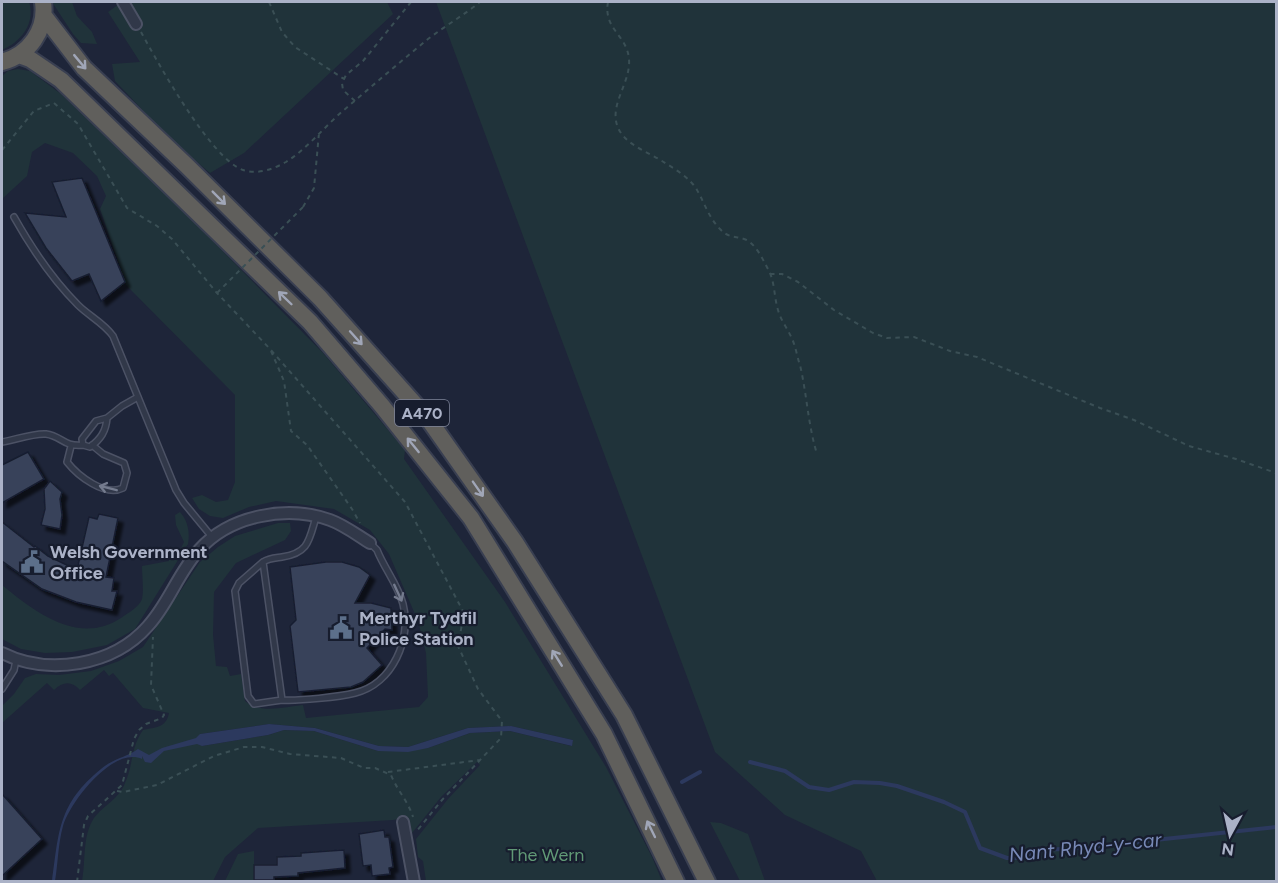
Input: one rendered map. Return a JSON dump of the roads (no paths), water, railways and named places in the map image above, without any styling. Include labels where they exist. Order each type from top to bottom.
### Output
[{"type":"highway","points":[[2,62],[19,55],[32,44],[38,35],[44,9]]},
{"type":"highway","name":"A470","points":[[44,9],[84,68],[320,298],[429,420],[515,542],[624,715],[707,882]]},
{"type":"highway","name":"A470","points":[[19,55],[30,59],[60,80],[310,322],[434,471],[471,518],[604,734],[676,882]]},
{"type":"street","points":[[123,2],[136,24]]},
{"type":"street","points":[[2,653],[29,664],[69,665],[93,660],[130,642],[148,627],[164,606],[180,574],[199,549],[212,537],[231,526],[264,515],[285,513],[316,516],[331,520],[370,543]]},
{"type":"street","points":[[403,822],[414,882]]},
{"type":"lane","points":[[14,217],[46,269],[79,306],[107,328],[176,490],[212,537]]},
{"type":"lane","points":[[83,445],[82,438],[96,421],[107,418],[122,406],[138,398]]},
{"type":"lane","points":[[92,445],[104,433],[107,418]]},
{"type":"lane","points":[[2,442],[44,434],[70,446],[92,445],[103,454],[124,463],[127,473],[123,488],[118,491],[106,490],[76,474],[67,462],[70,446]]},
{"type":"lane","points":[[316,516],[305,548],[297,554],[268,558],[239,583],[235,591],[248,696],[254,704],[282,699],[357,693],[373,685],[387,672],[401,650],[406,624],[403,603],[377,550],[370,543]]},
{"type":"lane","points":[[263,562],[282,699]]},
{"type":"lane","points":[[2,688],[14,670],[16,660]]},
{"type":"water","points":[[269,724],[315,728],[379,746],[408,747],[468,728],[511,726],[573,740],[572,746],[510,731],[470,733],[428,748],[408,752],[378,751],[314,731],[284,730],[268,735],[202,746],[197,744],[164,751],[151,763],[145,762],[142,756],[142,759],[131,757],[106,768],[83,791],[74,804],[63,826],[55,881],[52,881],[59,833],[68,807],[76,794],[105,766],[138,749],[149,755],[162,748],[196,738],[200,734]]},
{"type":"waterway","name":"Nant Rhyd-y-car","points":[[750,762],[785,771],[809,787],[829,790],[854,782],[880,783],[897,786],[944,802],[965,812],[980,848],[1007,858],[1020,858],[1043,850],[1276,827]]},
{"type":"waterway","name":"Nant Rhyd-y-car","points":[[682,782],[700,772]]},
{"type":"place","name":"Welsh Government Office","points":[[32,562]]},
{"type":"place","name":"Merthyr Tydfil Police Station","points":[[341,628]]},
{"type":"park label","name":"The Wern","points":[[546,855]]}]
